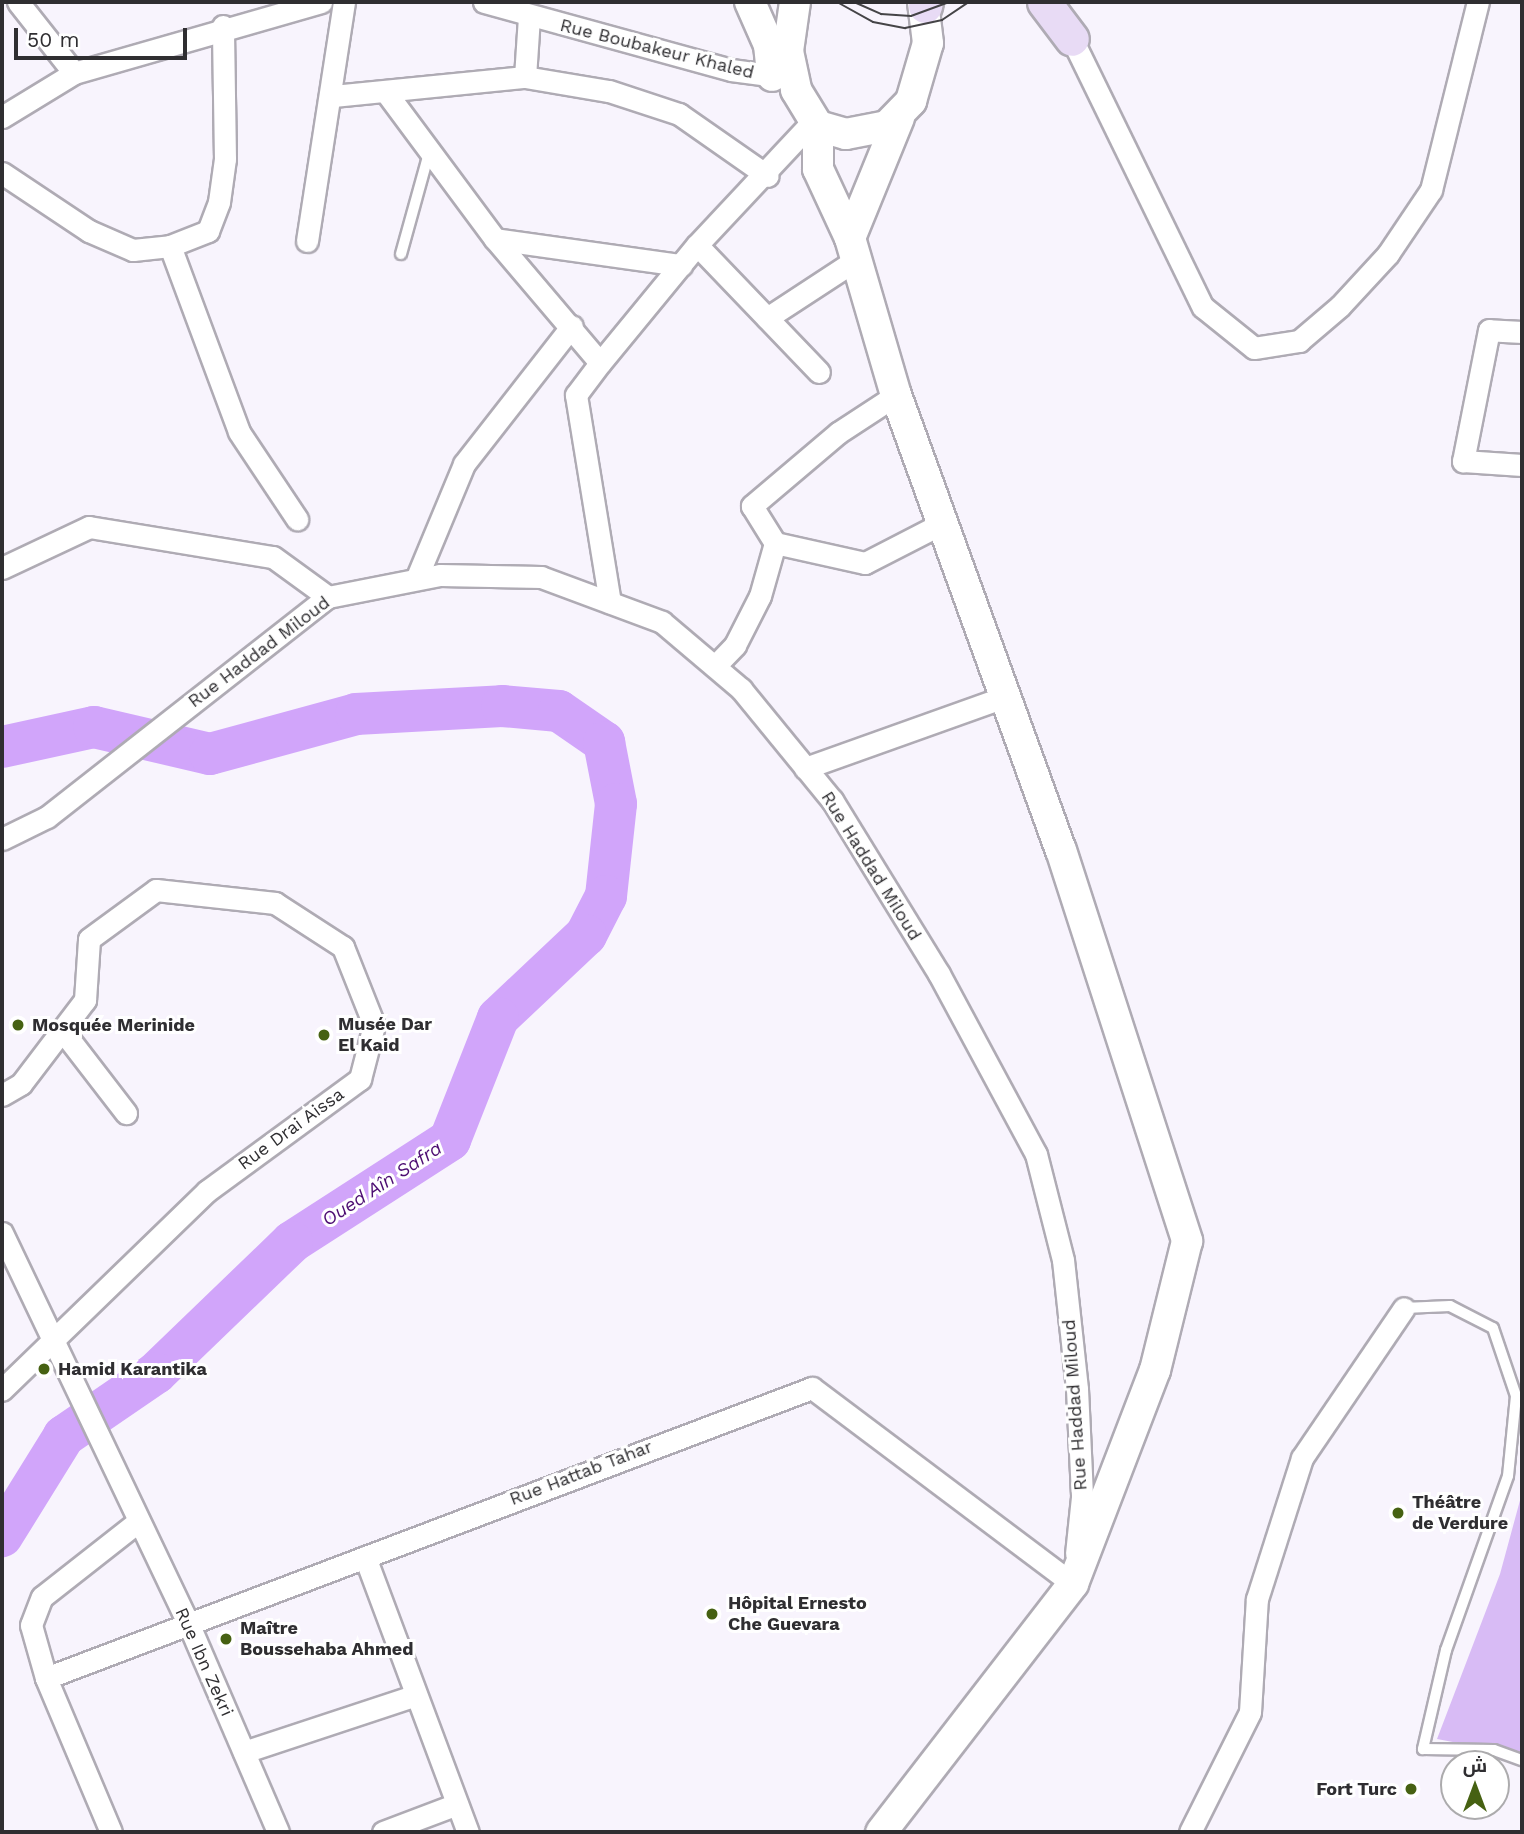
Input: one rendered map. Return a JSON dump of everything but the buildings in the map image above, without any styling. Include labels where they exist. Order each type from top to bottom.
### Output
[{"type":"main road","points":[[750,2],[782,77],[816,124],[818,169],[853,248],[896,395],[1142,1089],[1187,1241],[1156,1370],[1073,1584],[884,1831]]},
{"type":"main road","points":[[777,2],[789,33]]},
{"type":"main road","points":[[782,77],[795,2]]},
{"type":"main road","points":[[1044,2],[1072,39]]},
{"type":"main road","points":[[1061,2],[1072,39]]},
{"type":"main road","points":[[853,248],[899,118],[923,69],[925,3]]},
{"type":"main road","points":[[816,124],[859,134],[899,118]]},
{"type":"street","points":[[18,2],[74,72]]},
{"type":"street","points":[[2,117],[74,72],[223,26],[321,2]]},
{"type":"street","points":[[307,242],[333,96],[344,2]]},
{"type":"street","name":"Rue Boubakeur Khaled","points":[[484,2],[529,17],[782,77]]},
{"type":"street","points":[[1072,39],[1203,307],[1254,348],[1299,341],[1340,306],[1388,254],[1431,190],[1478,2]]},
{"type":"street","points":[[525,77],[529,17]]},
{"type":"street","points":[[2,173],[100,236],[133,250],[170,246],[208,231],[219,202],[225,159],[223,26]]},
{"type":"street","points":[[333,96],[388,95],[525,77],[643,100],[717,137],[768,176]]},
{"type":"street","points":[[388,95],[495,239],[572,326],[600,363]]},
{"type":"street","points":[[610,602],[576,395],[697,245],[768,176],[816,124]]},
{"type":"street","points":[[495,239],[681,265]]},
{"type":"street","points":[[697,245],[819,372]]},
{"type":"street","points":[[170,246],[239,432],[298,519]]},
{"type":"street","points":[[768,318],[853,248]]},
{"type":"street","points":[[417,577],[439,512],[464,464],[572,326]]},
{"type":"street","points":[[1522,332],[1489,330],[1463,461],[1522,466]]},
{"type":"street","points":[[896,395],[838,433],[752,506],[775,543],[865,564],[942,524]]},
{"type":"street","points":[[2,568],[89,527],[273,557],[327,597]]},
{"type":"street","points":[[715,666],[735,645],[760,596],[775,543]]},
{"type":"street","name":"Rue Haddad Miloud","points":[[2,839],[47,817],[327,597],[417,577],[541,577],[662,622],[715,666],[805,768],[939,974],[1036,1154],[1063,1260],[1077,1389],[1082,1497],[1073,1584]]},
{"type":"street","points":[[805,768],[1004,697]]},
{"type":"street","name":"Rue Drai Aissa","points":[[2,1095],[21,1084],[85,1000],[89,939],[156,890],[275,903],[343,947],[374,1025],[360,1079],[207,1191],[49,1339]]},
{"type":"street","points":[[62,1030],[126,1113]]},
{"type":"street","name":"Rue Ibn Zekri","points":[[2,1233],[49,1339],[189,1625],[278,1832]]},
{"type":"street","points":[[1190,1832],[1250,1712],[1258,1599],[1302,1458],[1404,1308]]},
{"type":"street","points":[[2,1390],[49,1339]]},
{"type":"street","name":"Rue Hattab Tahar","points":[[46,1678],[812,1388],[1073,1584]]},
{"type":"street","points":[[111,1832],[46,1678],[32,1611],[139,1521]]},
{"type":"street","points":[[365,1557],[468,1832]]},
{"type":"street","points":[[244,1752],[416,1695]]},
{"type":"street","points":[[383,1832],[457,1804]]},
{"type":"lane","points":[[401,254],[430,151]]},
{"type":"lane","points":[[1404,1308],[1450,1306],[1493,1328],[1516,1396],[1507,1476],[1446,1650],[1423,1749],[1494,1751],[1522,1760]]},
{"type":"shaded area","points":[[1522,1493],[1522,1755],[1510,1753],[1510,1750],[1495,1750],[1437,1739],[1500,1574]]},
{"type":"waterway","name":"Oued Aîn Safra","points":[[2,747],[94,727],[210,754],[356,714],[502,706],[559,711],[604,742],[616,804],[606,896],[586,935],[498,1018],[450,1140],[292,1242],[156,1373],[64,1436],[2,1536]]},
{"type":"tram line","points":[[837,2],[873,22],[905,28],[942,20],[969,2]]},
{"type":"tram line","points":[[854,2],[881,14],[911,16],[949,2]]},
{"type":"place","name":"Mosquée Merinide","points":[[18,1025]]},
{"type":"place","name":"Musée Dar El Kaid","points":[[324,1035]]},
{"type":"place","name":"Hamid Karantika","points":[[44,1369]]},
{"type":"place","name":"Théâtre de Verdure","points":[[1398,1513]]},
{"type":"place","name":"Hôpital Ernesto Che Guevara","points":[[712,1614]]},
{"type":"place","name":"Maître Boussehaba Ahmed","points":[[226,1639]]},
{"type":"place","name":"Fort Turc","points":[[1411,1789]]}]
